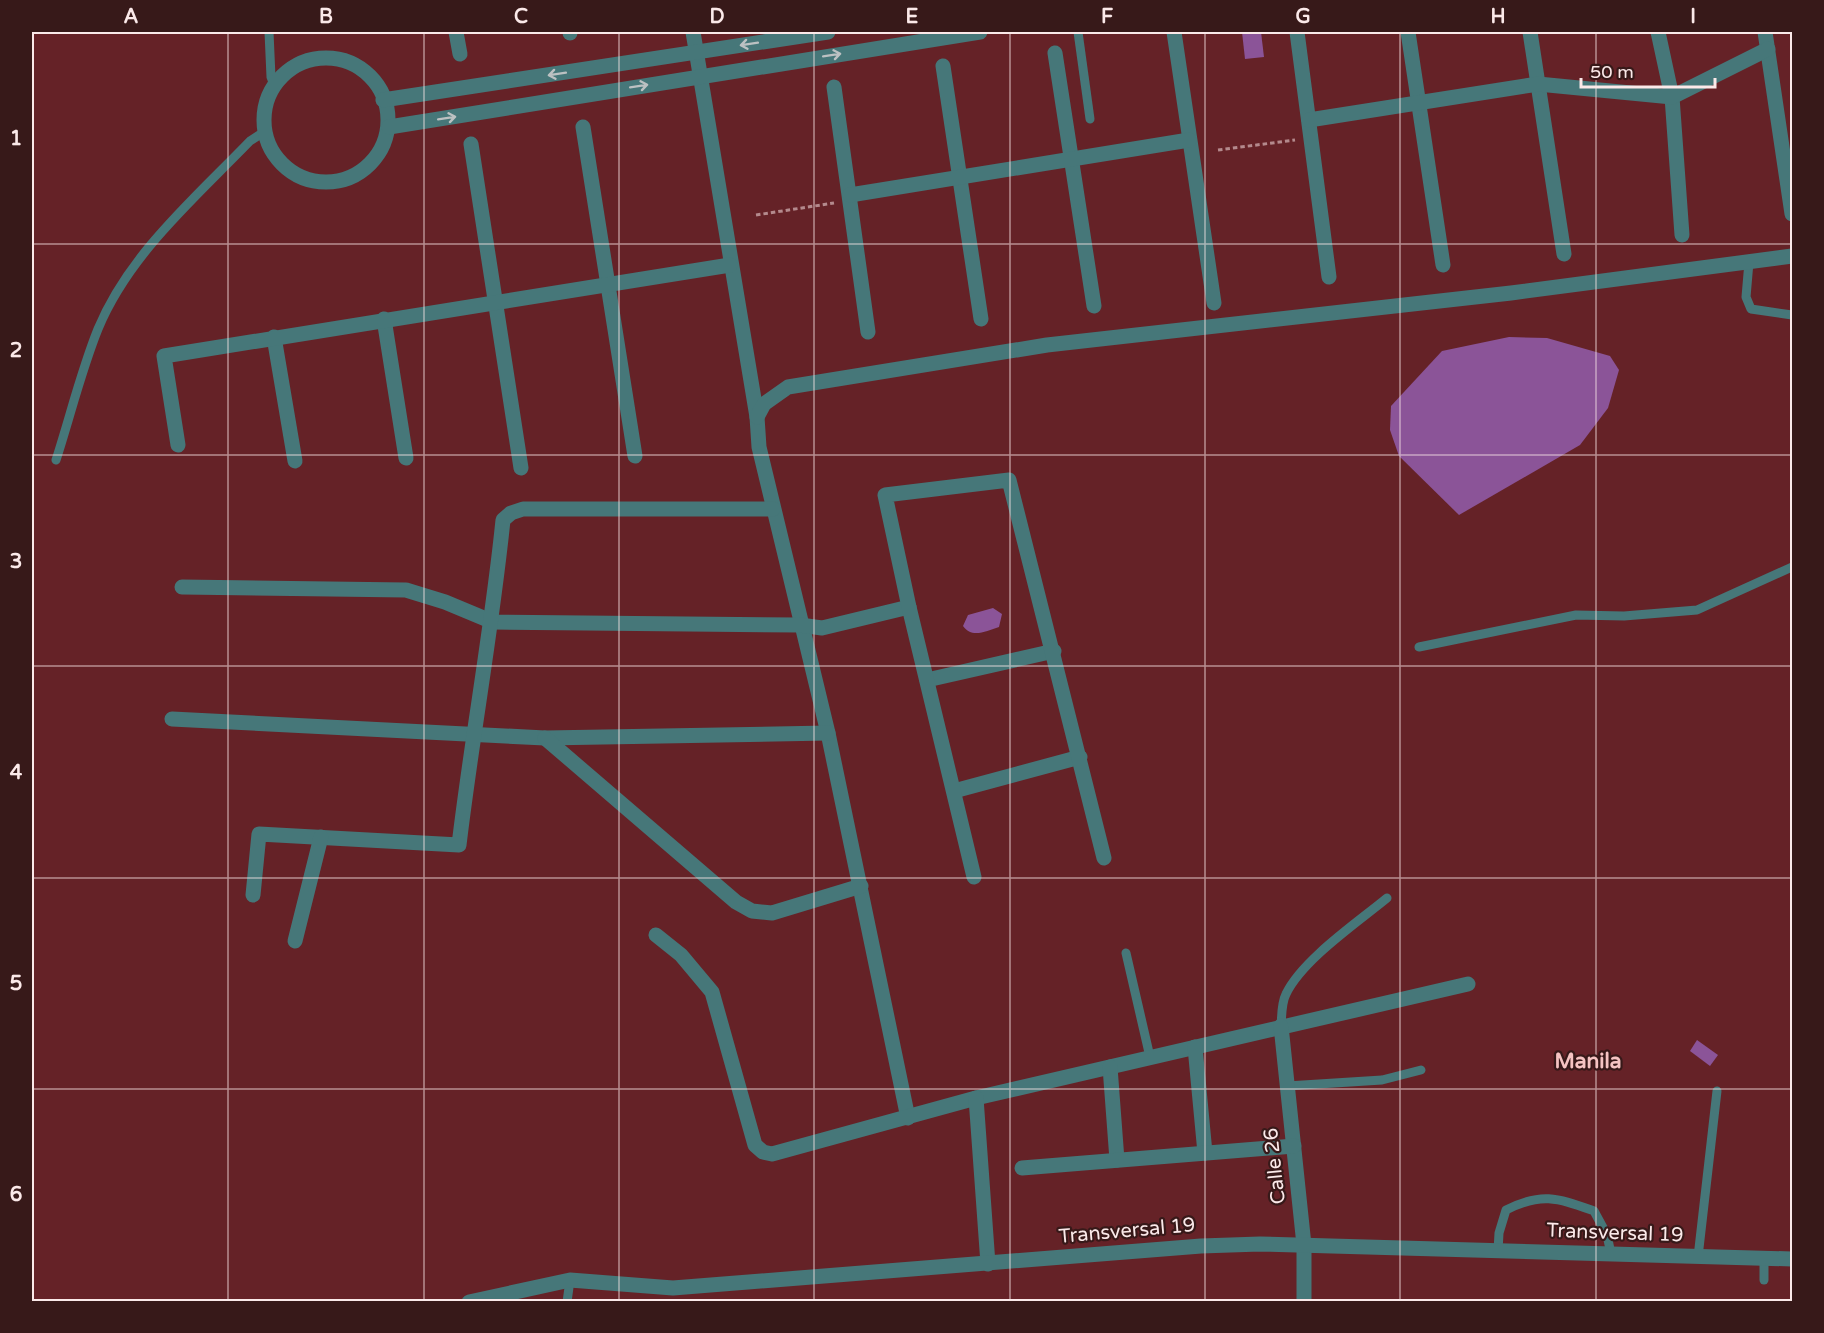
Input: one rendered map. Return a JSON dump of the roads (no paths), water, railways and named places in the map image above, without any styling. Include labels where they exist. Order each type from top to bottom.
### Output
[{"type":"street","points":[[456,32],[460,54]]},
{"type":"street","points":[[693,32],[757,417],[759,447],[772,509],[828,733],[908,1118]]},
{"type":"street","points":[[383,100],[828,32]]},
{"type":"street","points":[[389,127],[980,32]]},
{"type":"street","points":[[1173,32],[1214,303]]},
{"type":"street","points":[[1297,32],[1329,277]]},
{"type":"street","points":[[1408,32],[1443,264]]},
{"type":"street","points":[[1530,32],[1564,254]]},
{"type":"street","points":[[1658,32],[1672,97],[1682,235]]},
{"type":"street","points":[[1765,32],[1792,214]]},
{"type":"street","points":[[1309,120],[1418,105],[1538,84],[1672,97],[1768,49]]},
{"type":"street","points":[[1055,53],[1094,306]]},
{"type":"street","points":[[314,59],[338,59],[360,69],[377,86],[383,100],[389,127],[377,156],[360,173],[337,182],[313,182],[290,172],[273,155],[264,132],[264,108],[274,86],[291,68],[314,59]]},
{"type":"street","points":[[943,66],[981,320]]},
{"type":"street","points":[[834,87],[868,332]]},
{"type":"street","points":[[583,127],[635,456]]},
{"type":"street","points":[[850,195],[1190,140]]},
{"type":"street","points":[[471,144],[521,468]]},
{"type":"street","points":[[757,417],[764,404],[788,387],[1047,345],[1511,293],[1792,256]]},
{"type":"street","points":[[178,445],[164,356],[730,265]]},
{"type":"street","points":[[384,319],[406,458]]},
{"type":"street","points":[[274,337],[295,461]]},
{"type":"street","points":[[974,877],[909,607],[885,495],[1009,480],[1054,651],[1104,858]]},
{"type":"street","points":[[253,895],[259,834],[459,844],[472,734],[493,622],[504,520],[511,513],[523,509],[772,509]]},
{"type":"street","points":[[182,587],[406,590],[446,602],[493,622],[800,625],[822,628],[909,607]]},
{"type":"street","points":[[927,680],[1054,651]]},
{"type":"street","points":[[172,719],[545,738],[828,733]]},
{"type":"street","points":[[545,738],[736,902],[752,911],[772,913],[861,886]]},
{"type":"street","points":[[954,791],[1080,757]]},
{"type":"street","points":[[295,941],[321,837]]},
{"type":"street","points":[[657,935],[681,955],[712,992],[754,1144],[763,1152],[772,1154],[976,1098],[1468,984]]},
{"type":"street","name":"Calle 26","points":[[1281,1026],[1304,1245],[1304,1302]]},
{"type":"street","points":[[1195,1047],[1205,1154]]},
{"type":"street","points":[[1110,1067],[1117,1160]]},
{"type":"street","points":[[976,1098],[988,1264]]},
{"type":"street","points":[[1022,1168],[1294,1146]]},
{"type":"street","name":"Transversal 19","points":[[469,1302],[570,1280],[672,1295],[1201,1246],[1304,1245],[1792,1259]]},
{"type":"lane","points":[[269,32],[271,77],[274,86]]},
{"type":"lane","points":[[1078,32],[1090,119]]},
{"type":"lane","points":[[56,460],[98,328],[122,287],[149,246],[250,141],[264,132]]},
{"type":"lane","points":[[1749,262],[1746,297],[1751,309],[1792,315]]},
{"type":"lane","points":[[1419,647],[1576,615],[1624,616],[1697,610],[1792,567]]},
{"type":"lane","points":[[1281,1026],[1286,994],[1300,974],[1333,942],[1387,898]]},
{"type":"lane","points":[[1126,953],[1150,1057]]},
{"type":"lane","points":[[1287,1086],[1382,1080],[1421,1070]]},
{"type":"lane","points":[[1698,1257],[1717,1091]]},
{"type":"lane","points":[[1498,1251],[1499,1233],[1506,1210],[1528,1200],[1561,1200],[1594,1211],[1607,1235],[1611,1254]]},
{"type":"lane","points":[[1764,1258],[1764,1280]]},
{"type":"lane","points":[[567,1302],[570,1280]]},
{"type":"district","name":"Manila","points":[[1588,1061]]}]
